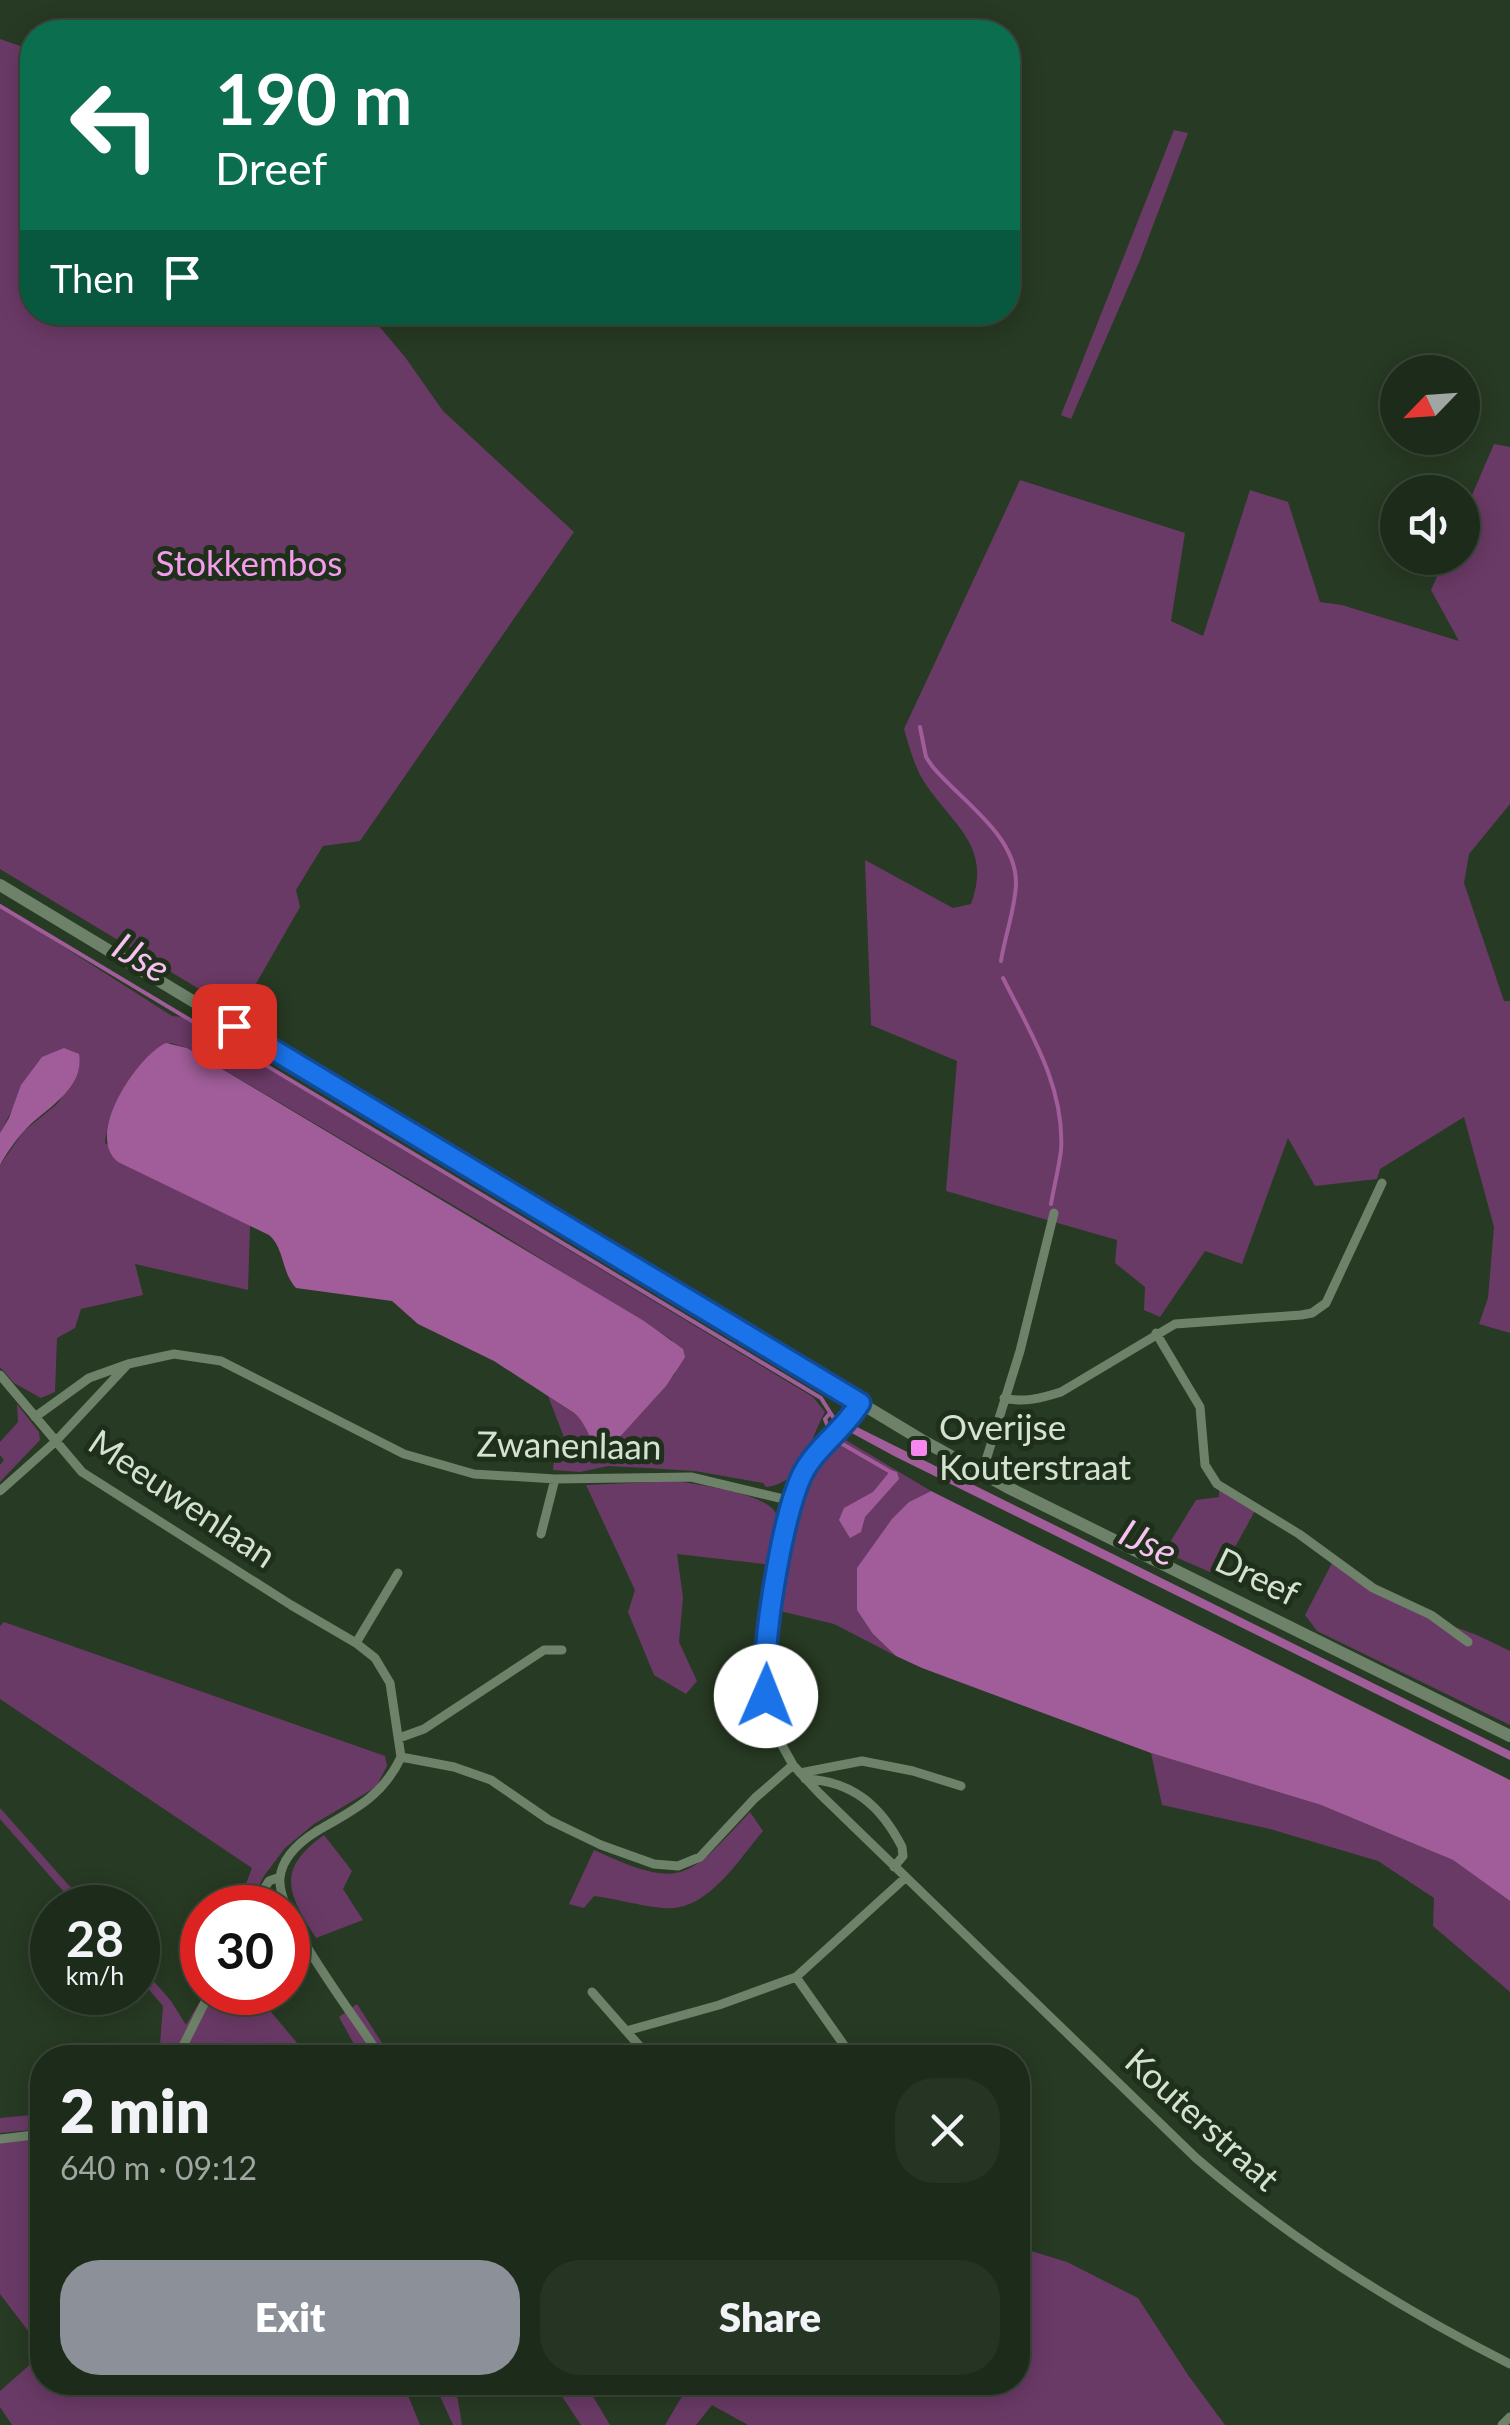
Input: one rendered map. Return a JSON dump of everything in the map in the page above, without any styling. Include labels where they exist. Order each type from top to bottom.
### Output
[{"type":"main road","name":"Dreef","points":[[0,885],[982,1474],[1510,1736]]},
{"type":"street","points":[[1004,1398],[1029,1400],[1061,1392],[1175,1324],[1301,1316],[1320,1309],[1382,1183]]},
{"type":"street","points":[[982,1474],[1020,1351],[1054,1213]]},
{"type":"street","points":[[1156,1334],[1200,1407],[1204,1465],[1217,1484],[1299,1534],[1372,1588],[1431,1615],[1468,1642]]},
{"type":"street","name":"Zwanenlaan","points":[[35,1417],[89,1378],[174,1354],[221,1361],[404,1454],[474,1474],[691,1477],[792,1502]]},
{"type":"street","points":[[0,1492],[56,1442],[128,1364]]},
{"type":"street","name":"Meeuwenlaan","points":[[0,1375],[82,1472],[356,1643],[384,1668],[390,1682],[401,1756]]},
{"type":"street","name":"Kouterstraat","points":[[860,1403],[803,1473],[792,1502],[771,1612],[764,1683],[772,1724],[800,1772],[905,1878],[1241,2197],[1304,2245],[1415,2314],[1510,2364]]},
{"type":"street","points":[[541,1534],[555,1478]]},
{"type":"street","points":[[356,1643],[398,1572]]},
{"type":"street","points":[[399,1738],[424,1730],[544,1650],[562,1650]]},
{"type":"street","points":[[371,2045],[336,1995],[282,1897],[280,1877],[284,1864],[304,1839],[381,1790],[392,1778],[401,1756],[454,1767],[491,1780],[549,1820],[602,1845],[654,1864],[678,1866],[700,1857],[755,1798],[800,1772],[862,1761],[962,1786]]},
{"type":"street","points":[[800,1772],[846,1786],[873,1804],[902,1848],[903,1856],[894,1867]]},
{"type":"street","points":[[266,1885],[280,1877]]},
{"type":"street","points":[[626,2031],[719,2005],[796,1977],[905,1878]]},
{"type":"street","points":[[796,1977],[844,2045]]},
{"type":"street","points":[[592,1992],[638,2045]]},
{"type":"street","points":[[184,2045],[198,2015]]},
{"type":"street","points":[[0,2138],[30,2135]]},
{"type":"street","points":[[1502,2425],[1510,2417]]},
{"type":"green space","name":"Stokkembos","points":[[0,39],[20,46],[20,325],[378,325],[443,411],[574,532],[360,841],[323,846],[296,890],[300,907],[239,1013],[0,869]]},
{"type":"green space","points":[[1174,130],[1188,133],[1140,260],[1071,419],[1061,415]]},
{"type":"green space","points":[[1494,444],[1510,447],[1510,804],[1469,854],[1464,883],[1504,1001],[1510,1001],[1510,1333],[1479,1324],[1488,1298],[1494,1227],[1464,1117],[1380,1169],[1377,1179],[1315,1186],[1288,1138],[1242,1264],[1205,1251],[1160,1317],[1144,1310],[1145,1287],[1115,1263],[1117,1240],[946,1191],[957,1061],[871,1025],[865,860],[953,908],[971,904],[976,883],[973,850],[923,780],[904,729],[1020,480],[1185,533],[1171,621],[1203,636],[1250,490],[1288,502],[1320,602],[1342,605],[1459,641],[1431,590],[1438,575],[1480,575],[1480,477]]},
{"type":"green space","points":[[0,906],[172,1016],[182,1017],[813,1397],[825,1412],[797,1469],[779,1484],[766,1487],[763,1483],[695,1471],[608,1466],[580,1472],[553,1470],[554,1458],[567,1445],[548,1396],[582,1419],[587,1432],[607,1451],[675,1374],[672,1340],[490,1227],[187,1048],[171,1043],[146,1060],[126,1084],[112,1113],[105,1143],[190,1195],[250,1225],[248,1290],[135,1264],[143,1295],[81,1309],[75,1328],[57,1338],[55,1392],[41,1398],[14,1383],[0,1367],[0,1165],[24,1131],[57,1104],[72,1083],[35,1066],[0,1133]]},
{"type":"green space","points":[[17,1404],[39,1432],[40,1440],[0,1482],[0,1465],[4,1460],[0,1442],[18,1422]]},
{"type":"green space","points":[[844,1439],[931,1491],[909,1502],[873,1634],[896,1656],[834,1624],[780,1611],[804,1493],[823,1457]]},
{"type":"green space","points":[[677,1481],[750,1497],[773,1509],[777,1517],[772,1565],[677,1554],[683,1597],[679,1642],[697,1681],[686,1694],[654,1675],[628,1612],[635,1590],[586,1485]]},
{"type":"green space","points":[[1219,1489],[1256,1509],[1219,1576],[1164,1552],[1196,1500],[1219,1497]]},
{"type":"green space","points":[[1332,1563],[1438,1621],[1510,1651],[1510,1725],[1317,1631],[1305,1615]]},
{"type":"green space","points":[[4,1622],[385,1756],[387,1766],[376,1787],[314,1824],[285,1848],[259,1885],[245,1885],[252,1868],[0,1699],[0,1626]]},
{"type":"green space","points":[[1151,1753],[1321,1805],[1453,1860],[1510,1901],[1510,1992],[1433,1926],[1434,1898],[1378,1861],[1270,1829],[1162,1805]]},
{"type":"green space","points":[[0,1808],[69,1885],[58,1885],[0,1819]]},
{"type":"green space","points":[[750,1812],[763,1831],[720,1882],[694,1902],[663,1908],[594,1896],[584,1908],[569,1904],[594,1850],[647,1871],[682,1872],[712,1852]]},
{"type":"green space","points":[[324,1835],[352,1871],[343,1889],[363,1920],[316,1938],[310,1927],[310,1885],[291,1883],[298,1860]]},
{"type":"green space","points":[[160,1988],[186,2025],[192,2015],[274,2015],[299,2045],[160,2045],[163,2006]]},
{"type":"green space","points":[[357,2004],[383,2045],[354,2045],[339,2017]]},
{"type":"green space","points":[[30,2115],[30,2130],[0,2133],[0,2118]]},
{"type":"green space","points":[[30,2138],[30,2333],[0,2294],[0,2142]]},
{"type":"green space","points":[[1030,2251],[1067,2262],[1138,2298],[1225,2425],[748,2425],[712,2405],[696,2425],[665,2425],[683,2395],[1030,2395]]},
{"type":"green space","points":[[30,2365],[30,2395],[408,2395],[420,2425],[12,2425],[0,2407],[0,2391]]},
{"type":"green space","points":[[439,2395],[457,2395],[462,2425],[453,2425]]},
{"type":"green space","points":[[561,2395],[592,2395],[610,2425],[581,2425]]},
{"type":"shaded area","points":[[166,1043],[187,1048],[644,1321],[683,1349],[682,1362],[666,1386],[602,1452],[574,1413],[494,1361],[418,1324],[392,1301],[296,1288],[269,1235],[118,1162],[109,1150],[107,1134],[118,1098],[141,1063]]},
{"type":"shaded area","points":[[64,1048],[79,1054],[76,1078],[61,1098],[24,1131],[0,1165],[0,1133],[21,1085],[42,1057]]},
{"type":"shaded area","points":[[855,1426],[1510,1751],[1510,1760],[894,1456],[848,1431]]},
{"type":"shaded area","points":[[891,1470],[897,1472],[899,1479],[865,1517],[861,1532],[850,1538],[839,1520],[844,1508],[873,1492]]},
{"type":"shaded area","points":[[931,1491],[1510,1780],[1510,1901],[1453,1860],[1321,1805],[1151,1753],[896,1656],[873,1634],[857,1610],[857,1568],[892,1519],[909,1502]]},
{"type":"waterway","points":[[920,727],[926,757],[932,766],[985,819],[1014,866],[1015,893],[1001,961]]},
{"type":"waterway","name":"IJse","points":[[0,906],[821,1398],[833,1417],[856,1430]]},
{"type":"waterway","points":[[1003,978],[1044,1061],[1057,1104],[1061,1150],[1051,1204]]},
{"type":"waterway","points":[[828,1427],[825,1419],[830,1413]]},
{"type":"waterway","points":[[839,1442],[889,1471]]},
{"type":"place","name":"Overijse Kouterstraat","points":[[919,1448]]},
{"type":"route","points":[[234,1026],[860,1403],[820,1448],[803,1473],[792,1502],[771,1612],[766,1696]]}]
